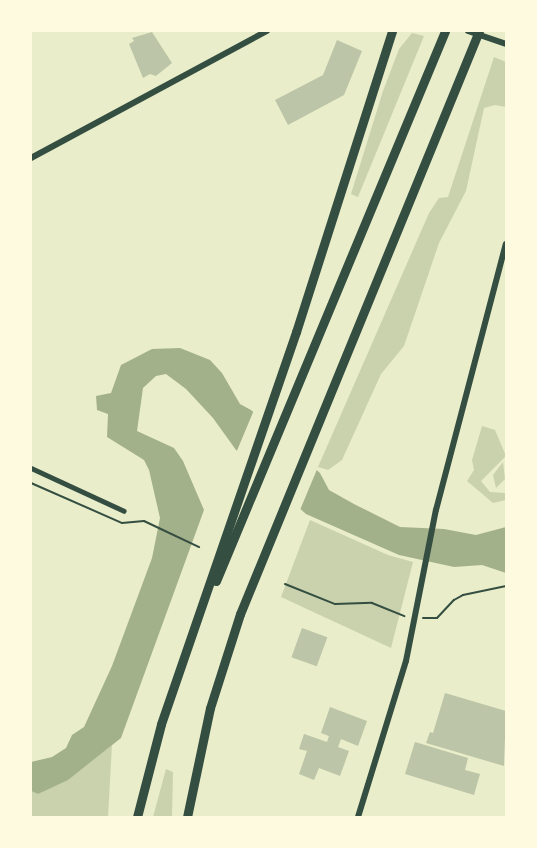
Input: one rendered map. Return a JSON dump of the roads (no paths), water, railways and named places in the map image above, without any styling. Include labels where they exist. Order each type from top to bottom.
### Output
[{"type":"highway","points":[[136,817],[161,724],[201,615],[248,464],[298,325],[392,31]]},
{"type":"highway","points":[[201,615],[280,433],[445,31]]},
{"type":"highway","points":[[187,817],[202,739],[220,674],[287,499],[479,31]]},
{"type":"street","points":[[31,158],[267,31]]},
{"type":"street","points":[[468,31],[503,43]]},
{"type":"street","points":[[358,817],[393,708],[436,510],[506,244]]},
{"type":"street","points":[[31,468],[124,511]]}]
